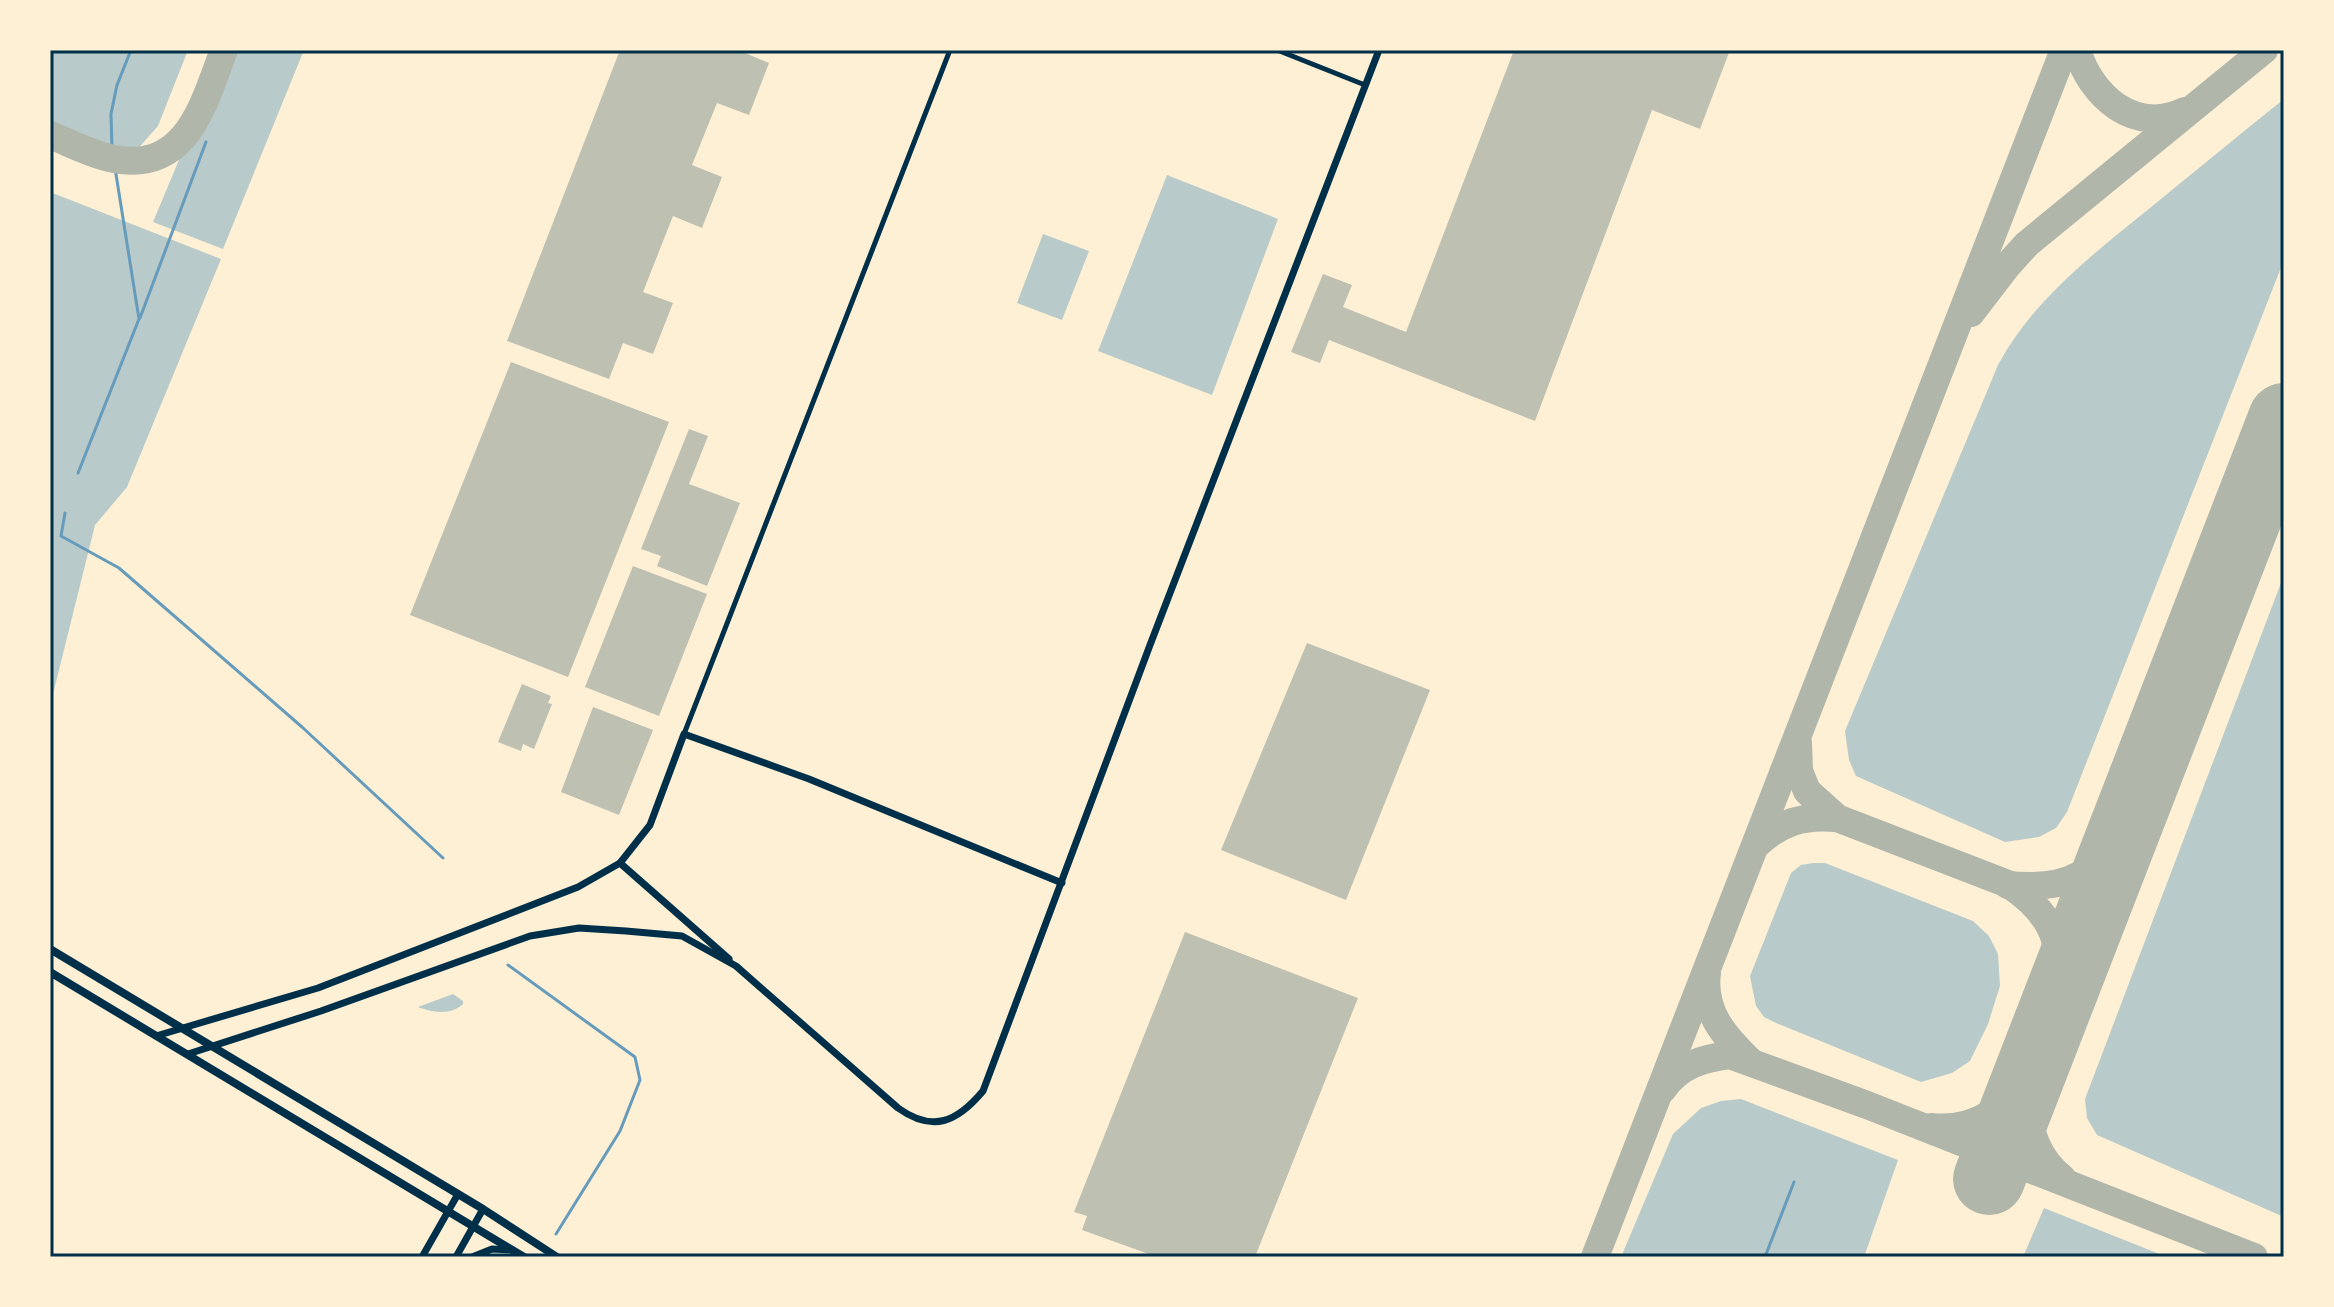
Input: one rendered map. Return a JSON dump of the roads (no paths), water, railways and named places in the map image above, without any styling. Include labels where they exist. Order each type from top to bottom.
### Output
[{"type":"main road","points":[[50,949],[483,1209],[557,1257]]},
{"type":"main road","points":[[50,972],[524,1257]]},
{"type":"street","points":[[156,1036],[318,988],[578,887],[620,863],[650,825],[950,50]]},
{"type":"street","points":[[1277,50],[1366,85]]},
{"type":"street","points":[[620,863],[913,1119],[929,1124],[946,1120],[960,1113],[983,1091],[1154,634],[1379,50]]},
{"type":"street","points":[[684,734],[809,779],[1062,883]]},
{"type":"street","points":[[188,1054],[321,1011],[530,936],[579,928],[682,936],[736,966]]},
{"type":"street","points":[[422,1257],[458,1194]]},
{"type":"street","points":[[456,1257],[483,1209]]},
{"type":"street","points":[[472,1257],[492,1249],[513,1250]]},
{"type":"waterway","points":[[78,473],[139,319],[112,149],[111,114],[117,85],[131,50]]},
{"type":"waterway","points":[[140,318],[206,142]]},
{"type":"waterway","points":[[65,513],[61,536],[119,568],[302,727],[443,858]]},
{"type":"waterway","points":[[508,965],[635,1057],[640,1080],[620,1131],[556,1234]]},
{"type":"waterway","points":[[1765,1257],[1794,1182]]}]
